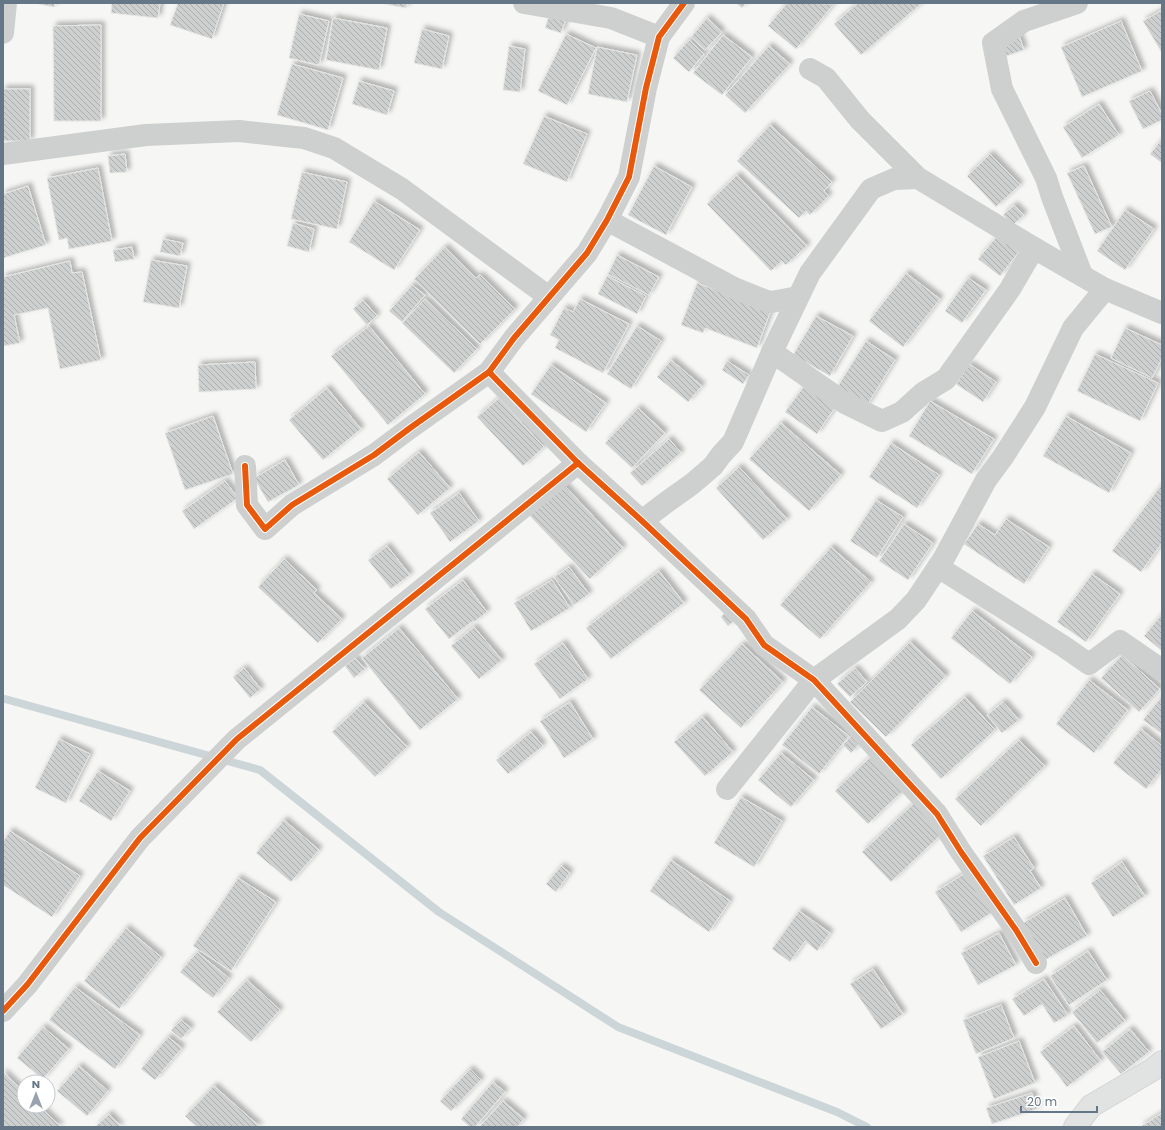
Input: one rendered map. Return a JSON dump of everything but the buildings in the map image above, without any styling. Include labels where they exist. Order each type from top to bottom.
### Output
[{"type":"street","points":[[3,33],[6,3]]},
{"type":"street","points":[[524,3],[611,18],[658,37]]},
{"type":"street","points":[[245,466],[247,505],[265,529],[292,505],[374,456],[410,428],[489,372],[514,338],[587,253],[607,220],[629,177],[646,88],[658,37],[684,3]]},
{"type":"street","points":[[1077,3],[1024,21],[993,43],[1002,90],[1046,178],[1082,275]]},
{"type":"street","points":[[810,69],[826,78],[860,120],[918,178],[1105,289],[1162,313]]},
{"type":"street","points":[[3,154],[146,136],[239,131],[304,138],[334,148],[402,189],[549,297]]},
{"type":"street","points":[[642,521],[692,484],[713,466],[733,442],[772,352],[810,273],[871,189],[894,179],[918,178]]},
{"type":"street","points":[[607,220],[734,288],[771,302],[798,297]]},
{"type":"street","points":[[772,352],[845,403],[882,421],[902,412],[923,393],[946,379],[1010,289],[1034,248]]},
{"type":"street","points":[[727,789],[814,680],[898,619],[916,600],[944,558],[986,480],[1003,457],[1035,407],[1073,328],[1105,289]]},
{"type":"street","points":[[489,372],[578,463],[746,619],[764,645],[814,680],[937,814],[961,852],[1016,930],[1036,963]]},
{"type":"street","points":[[3,1011],[27,985],[140,838],[237,739],[578,463]]},
{"type":"street","points":[[938,567],[1089,664],[1120,641],[1162,670]]},
{"type":"street","points":[[1075,1127],[1091,1106],[1152,1070],[1162,1062]]},
{"type":"waterway","points":[[5,699],[260,770],[439,912],[618,1027],[837,1112],[867,1127]]},
{"type":"cycle path","points":[[245,466],[247,505],[265,529],[292,505],[374,455],[489,372],[514,338],[587,253],[607,220],[629,177],[646,88],[659,37],[684,3]]},
{"type":"cycle path","points":[[489,372],[578,463],[746,619],[764,645],[814,680],[937,814],[961,852],[1016,930],[1036,963]]},
{"type":"cycle path","points":[[3,1011],[27,985],[140,838],[237,739],[578,463]]}]
